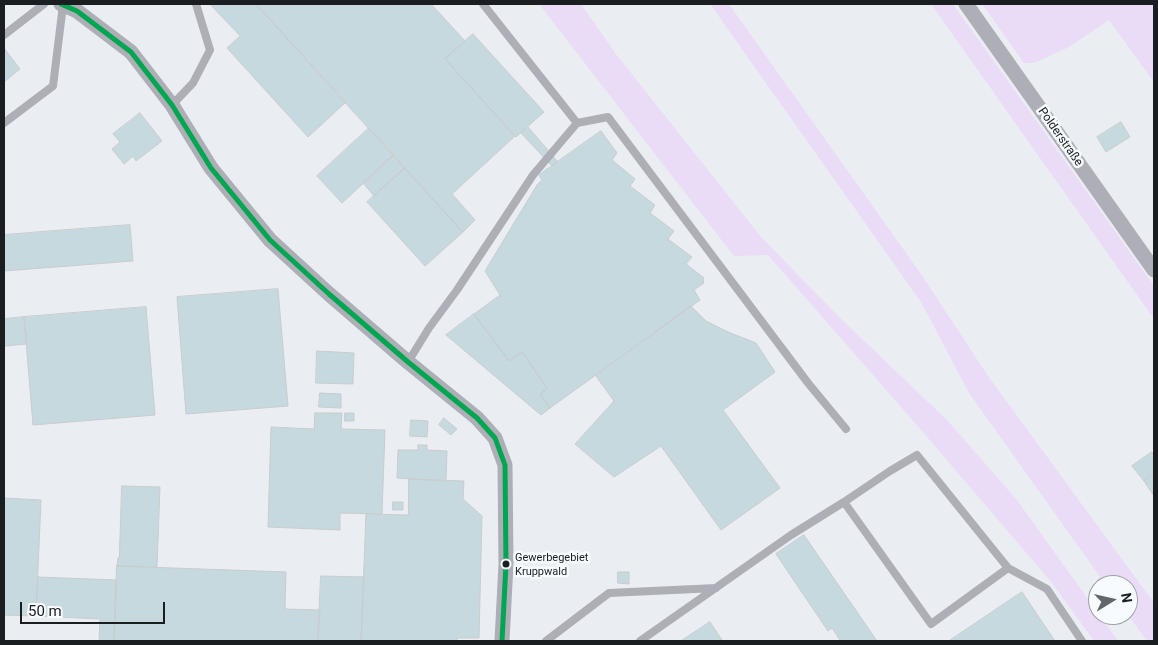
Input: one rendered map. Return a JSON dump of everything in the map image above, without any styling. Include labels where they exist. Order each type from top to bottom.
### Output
[{"type":"street","points":[[62,4],[77,11],[131,52],[172,105],[211,168],[270,240],[408,362],[477,418],[495,438],[505,465],[506,564],[502,641]]},
{"type":"street","name":"Polderstraße","points":[[966,4],[1154,270]]},
{"type":"lane","points":[[4,35],[44,4]]},
{"type":"lane","points":[[4,123],[53,86],[62,4]]},
{"type":"lane","points":[[172,105],[193,84],[210,50],[196,4]]},
{"type":"lane","points":[[483,4],[577,123]]},
{"type":"lane","points":[[408,362],[533,175],[577,123],[608,117],[802,375],[846,429]]},
{"type":"lane","points":[[640,641],[791,535],[917,455],[1008,568],[1047,589],[1082,641]]},
{"type":"lane","points":[[844,502],[931,624],[1008,568]]},
{"type":"lane","points":[[546,641],[609,593],[716,588]]},
{"type":"shaded area","points":[[539,4],[581,4],[616,54],[761,237],[840,318],[947,420],[1017,500],[1088,599],[1088,625],[1107,625],[1118,641],[1094,641],[1052,583],[768,255],[734,256]]},
{"type":"shaded area","points":[[710,4],[729,4],[923,277],[988,376],[1134,575],[1099,575],[969,393],[921,302]]},
{"type":"shaded area","points":[[931,4],[953,4],[1154,286],[1154,319]]},
{"type":"shaded area","points":[[982,4],[1154,4],[1154,82],[1109,20],[1069,47],[1034,63],[1024,63]]},
{"type":"shaded area","points":[[1138,581],[1154,603],[1154,641],[1147,641],[1135,625],[1138,625]]},
{"type":"building","points":[[210,4],[256,4],[346,102],[308,137],[227,48],[240,36]]},
{"type":"building","points":[[256,4],[431,4],[465,41],[445,59],[515,136],[452,194],[475,220],[463,232]]},
{"type":"building","points":[[473,34],[544,112],[516,137],[445,59]]},
{"type":"building","points":[[4,48],[20,69],[4,82]]},
{"type":"building","points":[[140,113],[162,141],[136,161],[133,156],[124,164],[112,149],[120,142],[113,134]]},
{"type":"building","points":[[1121,122],[1130,137],[1106,152],[1097,137]]},
{"type":"building","points":[[528,127],[558,162],[552,166],[521,133]]},
{"type":"building","points":[[369,128],[394,155],[342,203],[317,176]]},
{"type":"building","points":[[601,131],[617,153],[612,160],[635,179],[630,186],[655,205],[650,213],[674,231],[668,239],[692,257],[686,264],[704,278],[704,283],[694,290],[700,300],[550,408],[540,394],[547,388],[522,352],[509,361],[474,314],[500,295],[485,271],[537,185],[542,180],[539,175]]},
{"type":"building","points":[[394,155],[405,168],[374,196],[363,183]]},
{"type":"building","points":[[405,168],[463,232],[425,266],[367,202]]},
{"type":"building","points":[[130,225],[133,261],[4,271],[4,235]]},
{"type":"building","points":[[278,289],[288,406],[186,414],[177,297]]},
{"type":"building","points":[[691,306],[706,321],[756,343],[775,372],[723,410],[780,488],[721,530],[661,446],[614,477],[575,444],[614,401],[596,376]]},
{"type":"building","points":[[146,307],[155,415],[33,425],[24,317]]},
{"type":"building","points":[[474,314],[509,361],[522,352],[547,388],[540,394],[550,408],[541,415],[446,335]]},
{"type":"building","points":[[24,317],[27,344],[4,346],[4,319]]},
{"type":"building","points":[[317,351],[354,353],[353,384],[316,383]]},
{"type":"building","points":[[320,393],[341,394],[341,408],[319,407]]},
{"type":"building","points":[[315,413],[342,413],[341,429],[385,430],[382,514],[340,513],[340,530],[268,527],[271,427],[314,429]]},
{"type":"building","points":[[345,413],[354,413],[354,421],[345,421]]},
{"type":"building","points":[[444,418],[457,429],[451,435],[439,425]]},
{"type":"building","points":[[411,420],[428,421],[427,437],[410,436]]},
{"type":"building","points":[[418,445],[427,445],[427,450],[447,451],[446,481],[397,478],[398,450],[418,450]]},
{"type":"building","points":[[1152,452],[1154,455],[1154,473],[1144,481],[1132,466]]},
{"type":"building","points":[[1154,475],[1154,496],[1144,481]]},
{"type":"building","points":[[409,479],[464,481],[463,499],[482,516],[479,638],[457,638],[457,641],[361,641],[366,514],[408,515]]},
{"type":"building","points":[[122,486],[160,487],[157,567],[117,566]]},
{"type":"building","points":[[4,498],[41,500],[36,616],[4,615]]},
{"type":"building","points":[[393,502],[403,502],[403,510],[393,510]]},
{"type":"building","points":[[804,535],[877,641],[838,641],[840,640],[832,628],[828,631],[776,554]]},
{"type":"building","points":[[117,566],[286,572],[285,609],[320,610],[318,641],[114,641]]},
{"type":"building","points":[[618,572],[629,572],[629,584],[618,583]]},
{"type":"building","points":[[321,576],[364,577],[361,641],[318,641]]},
{"type":"building","points":[[38,577],[117,580],[114,641],[99,641],[100,619],[36,616]]},
{"type":"building","points":[[1022,592],[1055,641],[949,641]]},
{"type":"building","points":[[710,622],[722,640],[681,641]]},
{"type":"transit line","points":[[61,4],[77,11],[131,52],[172,105],[211,168],[270,240],[408,362],[477,418],[495,438],[505,465],[506,564],[502,641]]},
{"type":"place","name":"Gewerbegebiet Kruppwald","points":[[506,564]]}]
